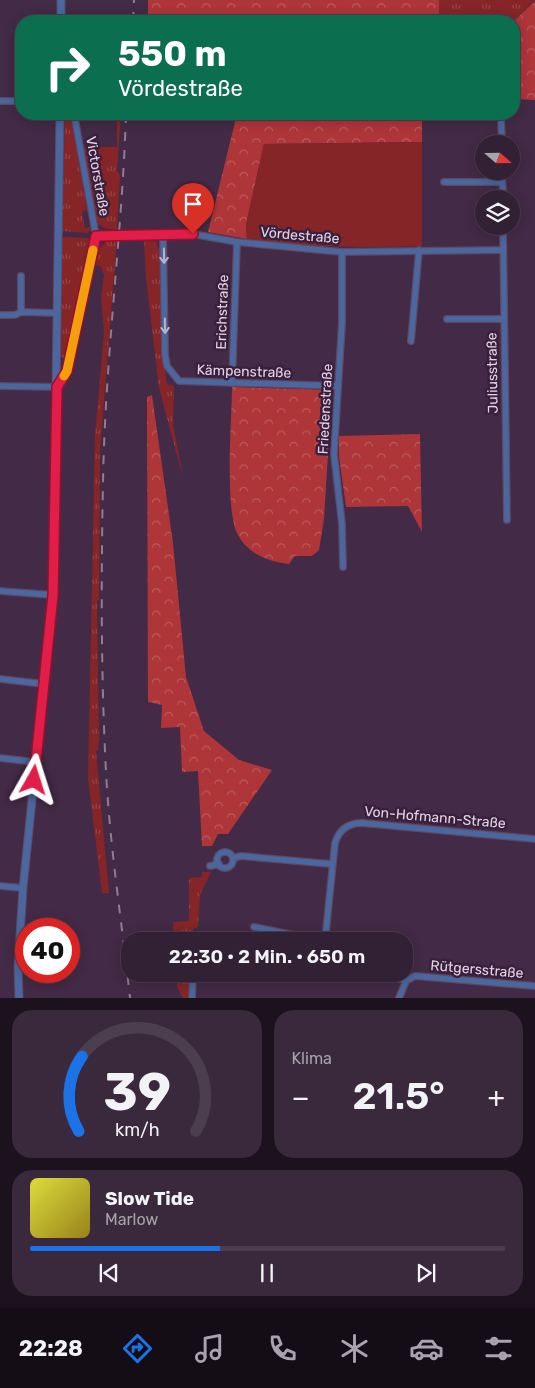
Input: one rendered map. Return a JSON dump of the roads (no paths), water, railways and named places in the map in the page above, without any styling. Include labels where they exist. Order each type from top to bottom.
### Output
[{"type":"street","points":[[61,0],[61,15]]},
{"type":"street","points":[[0,101],[15,101]]},
{"type":"street","name":"Victorstraße","points":[[19,998],[18,961],[23,888],[53,595],[60,120]]},
{"type":"street","name":"Victorstraße","points":[[57,387],[67,371],[96,236],[75,120]]},
{"type":"street","points":[[501,120],[502,135]]},
{"type":"street","points":[[444,182],[502,182],[502,190]]},
{"type":"street","name":"Vördestraße","points":[[96,236],[193,234],[237,242],[342,252],[503,250]]},
{"type":"street","name":"Kämpenstraße","points":[[163,235],[165,355],[167,366],[180,381],[338,386]]},
{"type":"street","name":"Juliusstraße","points":[[503,235],[507,520]]},
{"type":"street","name":"Erichstraße","points":[[232,383],[237,242]]},
{"type":"street","points":[[411,341],[419,250]]},
{"type":"street","name":"Friedenstraße","points":[[342,252],[343,291],[334,454],[342,524],[344,567]]},
{"type":"street","points":[[21,276],[21,312]]},
{"type":"street","points":[[0,315],[15,315],[21,312],[57,313]]},
{"type":"street","points":[[447,319],[504,319]]},
{"type":"street","points":[[0,386],[57,387]]},
{"type":"street","points":[[0,590],[53,595]]},
{"type":"street","points":[[0,679],[44,684]]},
{"type":"street","points":[[0,758],[36,762]]},
{"type":"street","name":"Von-Hofmann-Straße","points":[[325,932],[331,864],[336,838],[347,826],[357,822],[535,839]]},
{"type":"street","points":[[219,864],[218,859],[221,853],[228,852],[233,858]]},
{"type":"street","points":[[233,858],[242,856],[331,864]]},
{"type":"street","points":[[210,866],[219,864],[223,867],[228,867],[232,863],[233,858]]},
{"type":"street","points":[[0,886],[23,888]]},
{"type":"street","name":"Von-Hofmann-Straße","points":[[254,927],[279,932]]},
{"type":"street","name":"Rütgersstraße","points":[[413,977],[535,986]]},
{"type":"street","points":[[192,998],[193,982]]},
{"type":"street","points":[[398,998],[406,982]]},
{"type":"railway","points":[[133,15],[134,0]]},
{"type":"railway","points":[[126,120],[104,437],[102,627],[104,736],[108,800],[130,998]]}]
